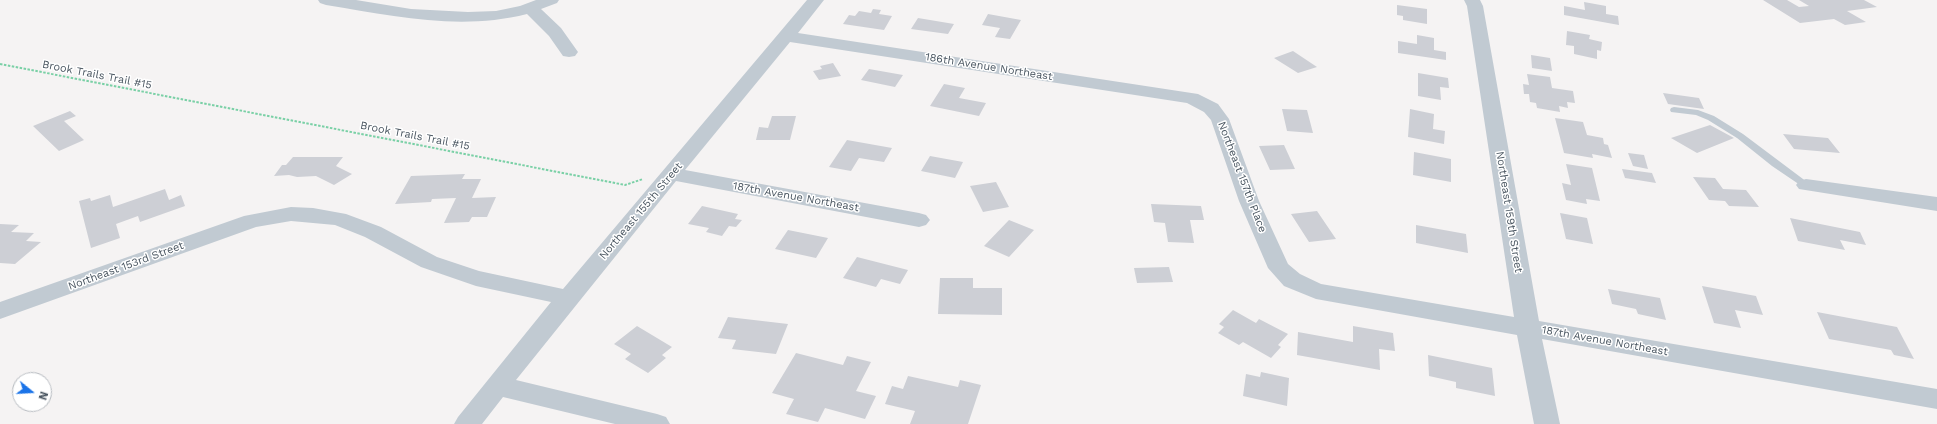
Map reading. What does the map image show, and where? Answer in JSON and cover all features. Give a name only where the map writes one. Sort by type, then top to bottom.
[{"type":"street","points":[[326,0],[446,18],[494,17],[531,9],[551,0]]},
{"type":"street","name":"Northeast 155th Street","points":[[468,424],[568,298],[816,0]]},
{"type":"street","name":"Northeast 159th Street","points":[[1472,0],[1475,6],[1528,328],[1547,424]]},
{"type":"street","points":[[531,9],[555,32],[569,52]]},
{"type":"street","name":"186th Avenue Northeast","points":[[786,36],[1192,98]]},
{"type":"street","name":"Northeast 157th Place","points":[[1192,98],[1211,108],[1220,119],[1249,201],[1279,268]]},
{"type":"street","name":"187th Avenue Northeast","points":[[672,174],[920,220]]},
{"type":"street","points":[[1806,185],[1843,189],[1937,204]]},
{"type":"street","name":"Northeast 153rd Street","points":[[0,311],[252,221],[291,214],[313,215],[339,219],[373,232],[430,262],[476,278],[568,298]]},
{"type":"street","name":"187th Avenue Northeast","points":[[1279,268],[1292,280],[1316,291],[1937,399]]},
{"type":"street","points":[[498,386],[657,424]]},
{"type":"lane","points":[[1674,110],[1698,113],[1711,118],[1740,136],[1775,164],[1806,185]]},
{"type":"path","name":"Brook Trails Trail #15","points":[[0,64],[625,185],[646,178]]},
{"type":"building","points":[[1763,0],[1787,0],[1799,7],[1809,6],[1799,0],[1864,0],[1877,7],[1847,11],[1866,22],[1845,25],[1834,19],[1800,23]]},
{"type":"building","points":[[1584,2],[1606,6],[1606,14],[1618,16],[1619,25],[1564,15],[1564,6],[1585,10]]},
{"type":"building","points":[[1397,5],[1427,9],[1427,24],[1403,20],[1403,16],[1397,15]]},
{"type":"building","points":[[873,9],[881,10],[879,14],[892,16],[884,30],[843,24],[849,15],[855,16],[859,11],[871,13]]},
{"type":"building","points":[[988,14],[1021,20],[1010,39],[995,37],[1000,28],[982,25]]},
{"type":"building","points":[[918,18],[954,24],[948,34],[911,29]]},
{"type":"building","points":[[1567,31],[1590,35],[1589,39],[1602,42],[1601,51],[1597,50],[1597,59],[1574,54],[1574,46],[1566,45]]},
{"type":"building","points":[[1417,35],[1434,38],[1434,50],[1446,52],[1446,60],[1398,53],[1398,41],[1417,44]]},
{"type":"building","points":[[1293,51],[1317,67],[1298,73],[1274,58]]},
{"type":"building","points":[[1531,55],[1550,58],[1552,71],[1532,68]]},
{"type":"building","points":[[833,63],[841,76],[819,80],[813,71],[822,69],[820,66]]},
{"type":"building","points":[[869,69],[903,75],[895,87],[861,80]]},
{"type":"building","points":[[1418,73],[1448,78],[1449,88],[1440,87],[1441,100],[1418,96]]},
{"type":"building","points":[[1527,74],[1550,77],[1552,88],[1573,91],[1575,103],[1567,102],[1568,108],[1559,106],[1560,112],[1537,108],[1536,103],[1530,102],[1529,94],[1524,94],[1523,84],[1529,85]]},
{"type":"building","points":[[944,84],[965,88],[959,98],[986,103],[979,116],[930,106]]},
{"type":"building","points":[[1663,93],[1699,98],[1704,109],[1668,104]]},
{"type":"building","points":[[1282,109],[1307,110],[1313,133],[1287,131]]},
{"type":"building","points":[[1410,109],[1434,114],[1433,129],[1445,131],[1444,144],[1408,137]]},
{"type":"building","points":[[70,111],[76,116],[64,121],[84,140],[59,151],[33,126]]},
{"type":"building","points":[[772,116],[796,116],[790,140],[756,140],[759,127],[768,128]]},
{"type":"building","points":[[1555,118],[1583,122],[1587,135],[1603,138],[1604,144],[1608,145],[1612,158],[1592,154],[1593,158],[1564,153]]},
{"type":"building","points":[[1710,125],[1734,138],[1697,153],[1671,138]]},
{"type":"building","points":[[1783,134],[1828,138],[1840,153],[1794,149]]},
{"type":"building","points":[[847,140],[892,148],[884,162],[859,158],[851,171],[829,167]]},
{"type":"building","points":[[1284,145],[1295,169],[1270,170],[1259,146]]},
{"type":"building","points":[[1414,152],[1451,159],[1451,182],[1413,175]]},
{"type":"building","points":[[1628,153],[1644,155],[1648,169],[1633,166]]},
{"type":"building","points":[[930,156],[963,162],[955,178],[921,171]]},
{"type":"building","points":[[293,157],[343,157],[336,166],[352,174],[334,185],[316,176],[274,176],[282,165],[286,165]]},
{"type":"building","points":[[1566,164],[1592,168],[1600,201],[1586,199],[1587,204],[1566,200],[1562,183],[1571,185]]},
{"type":"building","points":[[1622,169],[1652,173],[1656,183],[1625,178]]},
{"type":"building","points":[[465,174],[462,179],[481,179],[472,198],[496,197],[487,217],[472,217],[469,222],[444,223],[456,198],[432,199],[431,202],[395,204],[411,176]]},
{"type":"building","points":[[1693,177],[1715,178],[1723,189],[1746,190],[1759,207],[1729,206],[1725,201],[1709,200]]},
{"type":"building","points":[[996,182],[1009,207],[983,212],[970,186]]},
{"type":"building","points":[[165,189],[169,200],[181,195],[185,206],[140,222],[138,216],[116,224],[120,238],[91,248],[79,201],[90,198],[91,201],[110,195],[113,207]]},
{"type":"building","points":[[1151,204],[1201,206],[1204,220],[1190,220],[1194,243],[1168,242],[1165,223],[1154,222]]},
{"type":"building","points":[[702,206],[738,214],[735,219],[742,220],[736,227],[729,226],[722,236],[706,232],[709,228],[688,224]]},
{"type":"building","points":[[1317,211],[1336,239],[1309,242],[1291,214]]},
{"type":"building","points":[[1560,213],[1587,218],[1593,244],[1566,239]]},
{"type":"building","points":[[1790,218],[1860,232],[1866,245],[1840,240],[1845,250],[1798,241]]},
{"type":"building","points":[[1009,220],[1034,230],[1009,257],[984,246]]},
{"type":"building","points":[[0,224],[19,225],[11,232],[34,233],[26,241],[41,242],[15,264],[0,263]]},
{"type":"building","points":[[1416,225],[1466,234],[1468,253],[1416,243]]},
{"type":"building","points":[[788,230],[828,238],[816,258],[775,249]]},
{"type":"building","points":[[857,257],[908,270],[900,284],[881,279],[876,287],[843,278]]},
{"type":"building","points":[[1169,267],[1173,282],[1137,283],[1134,268]]},
{"type":"building","points":[[940,278],[973,278],[973,288],[1002,288],[1002,315],[938,314]]},
{"type":"building","points":[[1702,286],[1756,296],[1763,315],[1735,310],[1741,328],[1714,323]]},
{"type":"building","points":[[1608,289],[1660,298],[1666,320],[1638,314],[1636,309],[1612,304]]},
{"type":"building","points":[[1233,310],[1256,323],[1259,319],[1288,334],[1278,345],[1281,347],[1271,358],[1243,342],[1239,345],[1218,333],[1224,327],[1219,324]]},
{"type":"building","points":[[1817,312],[1897,327],[1914,359],[1894,355],[1891,350],[1829,339]]},
{"type":"building","points":[[728,317],[788,324],[776,354],[732,349],[736,340],[718,338]]},
{"type":"building","points":[[637,326],[672,347],[662,355],[666,358],[648,373],[625,359],[631,354],[614,344]]},
{"type":"building","points":[[1353,326],[1393,333],[1395,351],[1379,349],[1380,370],[1297,355],[1298,332],[1353,342]]},
{"type":"building","points":[[796,353],[843,365],[847,356],[871,362],[856,391],[876,396],[865,419],[825,408],[818,422],[786,414],[794,399],[772,393]]},
{"type":"building","points":[[1428,355],[1492,368],[1495,396],[1456,388],[1456,382],[1429,376]]},
{"type":"building","points":[[1261,372],[1289,378],[1287,406],[1243,396],[1246,374],[1260,377]]},
{"type":"building","points":[[908,376],[958,387],[960,380],[981,385],[968,424],[910,424],[915,411],[885,404],[892,386],[903,389]]}]
